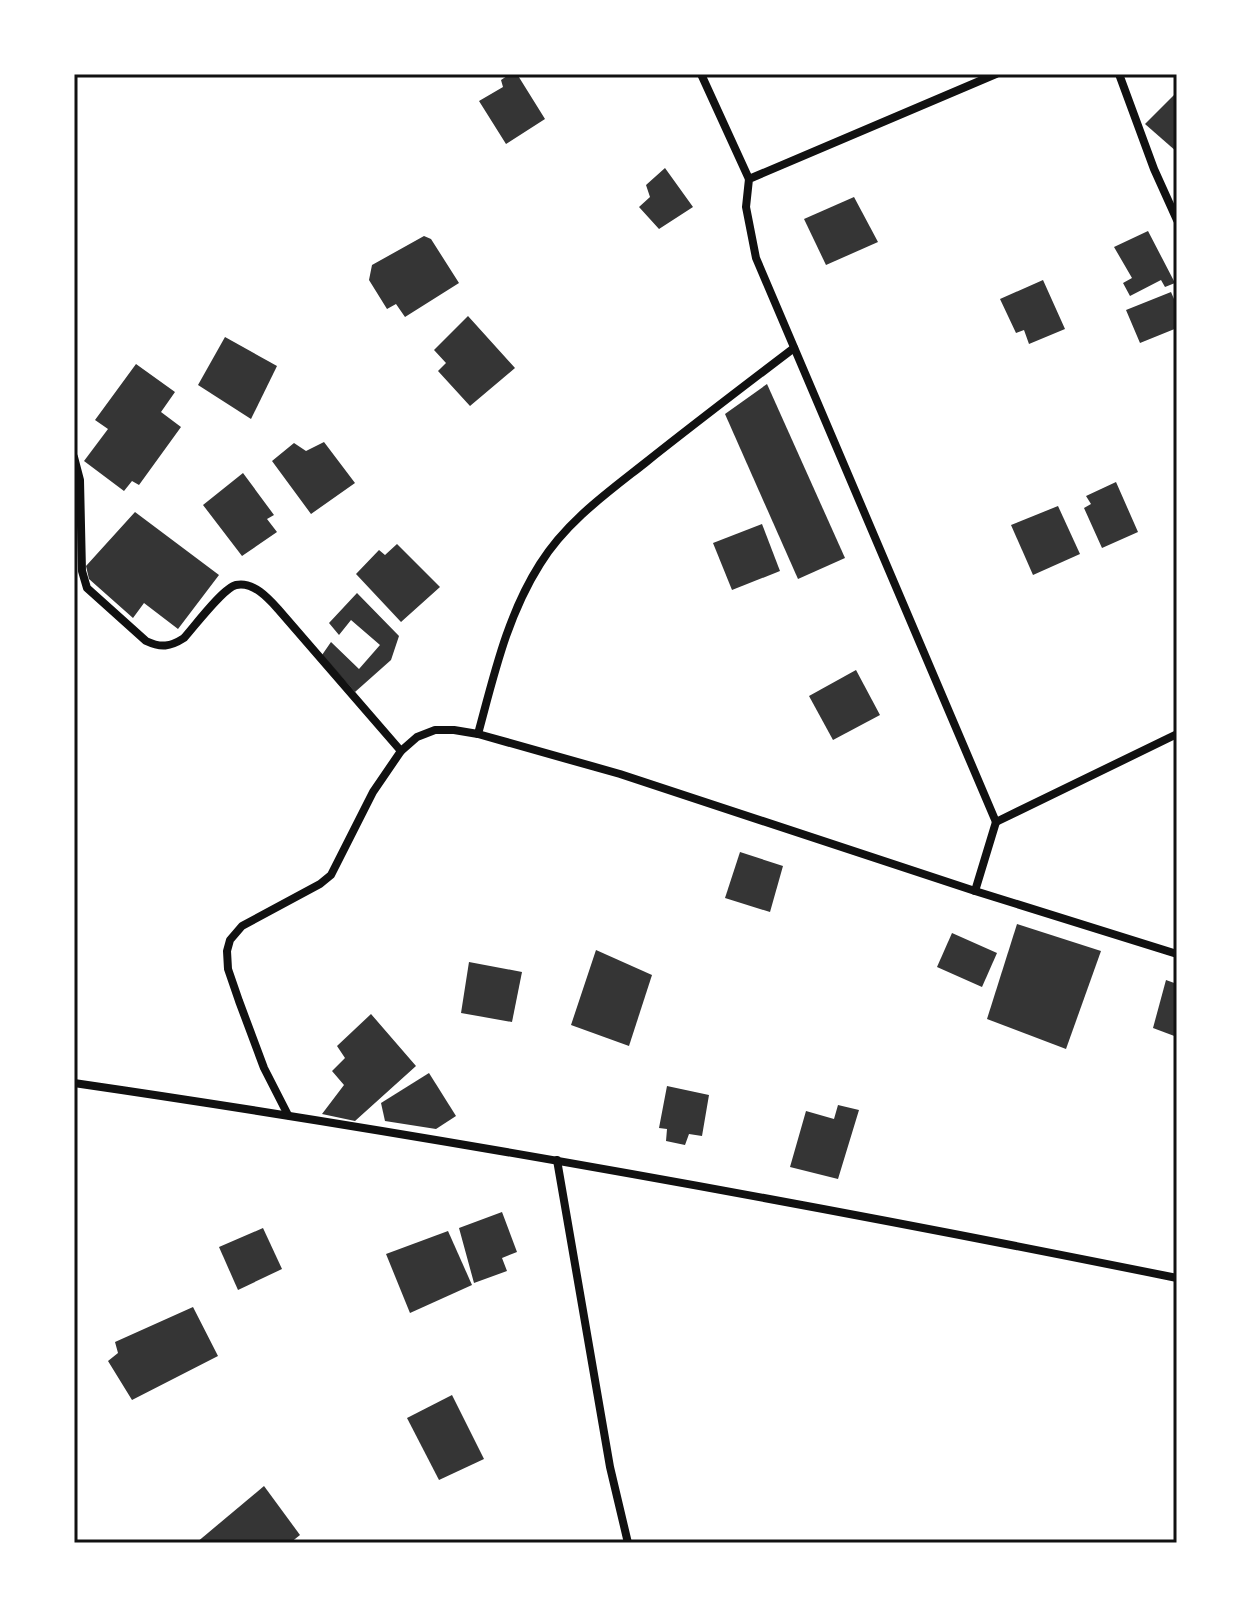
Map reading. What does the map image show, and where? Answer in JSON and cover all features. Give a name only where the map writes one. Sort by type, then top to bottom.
[{"type":"street","points":[[701,74],[749,179],[746,207],[756,258],[996,822],[975,891]]},
{"type":"street","points":[[749,179],[996,74]]},
{"type":"street","points":[[1119,74],[1136,124],[1177,220]]},
{"type":"street","points":[[478,734],[503,643],[518,604],[561,535],[582,513],[794,348]]},
{"type":"street","points":[[74,457],[80,480],[82,571],[87,588],[146,641],[156,646],[176,644],[184,638],[235,585],[258,590],[401,751]]},
{"type":"street","points":[[288,1115],[254,1041],[228,969],[230,940],[242,926],[331,875],[373,792],[401,751],[417,737],[435,730],[478,734],[620,774],[1177,954]]},
{"type":"street","points":[[996,822],[1177,734]]},
{"type":"street","points":[[74,1083],[557,1160],[1177,1278]]},
{"type":"street","points":[[557,1160],[610,1467],[628,1543]]},
{"type":"building","points":[[510,74],[517,74],[545,119],[506,144],[479,101],[503,87],[501,80]]},
{"type":"building","points":[[1177,92],[1177,152],[1145,124]]},
{"type":"building","points":[[665,168],[693,207],[659,229],[639,207],[650,197],[646,185]]},
{"type":"building","points":[[854,197],[878,242],[826,265],[804,219]]},
{"type":"building","points":[[1148,231],[1175,283],[1165,287],[1161,280],[1130,296],[1123,283],[1132,278],[1114,247]]},
{"type":"building","points":[[424,236],[431,239],[459,283],[405,317],[396,304],[387,309],[369,280],[372,265]]},
{"type":"building","points":[[1043,280],[1065,329],[1029,344],[1024,330],[1016,333],[1000,299]]},
{"type":"building","points":[[1171,292],[1177,306],[1177,316],[1174,318],[1177,328],[1140,343],[1126,310]]},
{"type":"building","points":[[468,316],[515,368],[470,406],[438,371],[446,363],[434,350]]},
{"type":"building","points":[[225,337],[277,366],[251,419],[198,385]]},
{"type":"building","points":[[136,364],[175,392],[161,412],[181,427],[139,485],[132,481],[124,491],[84,461],[108,429],[95,420]]},
{"type":"building","points":[[767,384],[845,558],[798,579],[725,414]]},
{"type":"building","points":[[324,442],[355,483],[311,514],[272,461],[294,443],[306,451]]},
{"type":"building","points":[[243,473],[274,515],[267,519],[277,532],[242,556],[203,505]]},
{"type":"building","points":[[1116,482],[1138,532],[1102,548],[1084,508],[1091,504],[1086,496]]},
{"type":"building","points":[[1058,506],[1080,554],[1033,575],[1011,525]]},
{"type":"building","points":[[135,512],[219,575],[178,629],[144,603],[133,618],[89,579],[86,566]]},
{"type":"building","points":[[762,524],[780,571],[732,590],[713,543]]},
{"type":"building","points":[[397,544],[440,587],[401,622],[356,574],[379,550],[385,555]]},
{"type":"building","points":[[357,593],[399,636],[391,660],[355,692],[322,655],[331,642],[359,669],[380,645],[351,620],[339,635],[329,623]]},
{"type":"building","points":[[856,670],[880,715],[833,740],[809,696]]},
{"type":"building","points":[[740,852],[783,866],[770,912],[725,898]]},
{"type":"building","points":[[1017,924],[1101,951],[1066,1049],[987,1019]]},
{"type":"building","points":[[952,933],[997,953],[982,987],[937,967]]},
{"type":"building","points":[[596,950],[652,975],[629,1046],[571,1025]]},
{"type":"building","points":[[469,962],[522,972],[512,1022],[461,1013]]},
{"type":"building","points":[[1166,980],[1177,984],[1177,1037],[1153,1028]]},
{"type":"building","points":[[371,1014],[416,1066],[355,1121],[322,1114],[344,1085],[332,1071],[345,1058],[337,1046]]},
{"type":"building","points":[[429,1073],[456,1116],[436,1129],[385,1121],[381,1103]]},
{"type":"building","points":[[667,1086],[709,1095],[702,1136],[689,1134],[685,1145],[666,1141],[667,1129],[659,1128]]},
{"type":"building","points":[[838,1105],[859,1110],[838,1179],[790,1167],[806,1111],[834,1119]]},
{"type":"building","points":[[502,1212],[517,1252],[502,1258],[507,1271],[474,1283],[459,1228]]},
{"type":"building","points":[[263,1228],[282,1269],[238,1290],[219,1247]]},
{"type":"building","points":[[448,1231],[472,1285],[410,1313],[386,1254]]},
{"type":"building","points":[[193,1307],[218,1356],[132,1400],[108,1361],[118,1353],[115,1342]]},
{"type":"building","points":[[452,1395],[484,1459],[439,1480],[407,1418]]},
{"type":"building","points":[[264,1486],[300,1535],[290,1543],[196,1543]]}]
